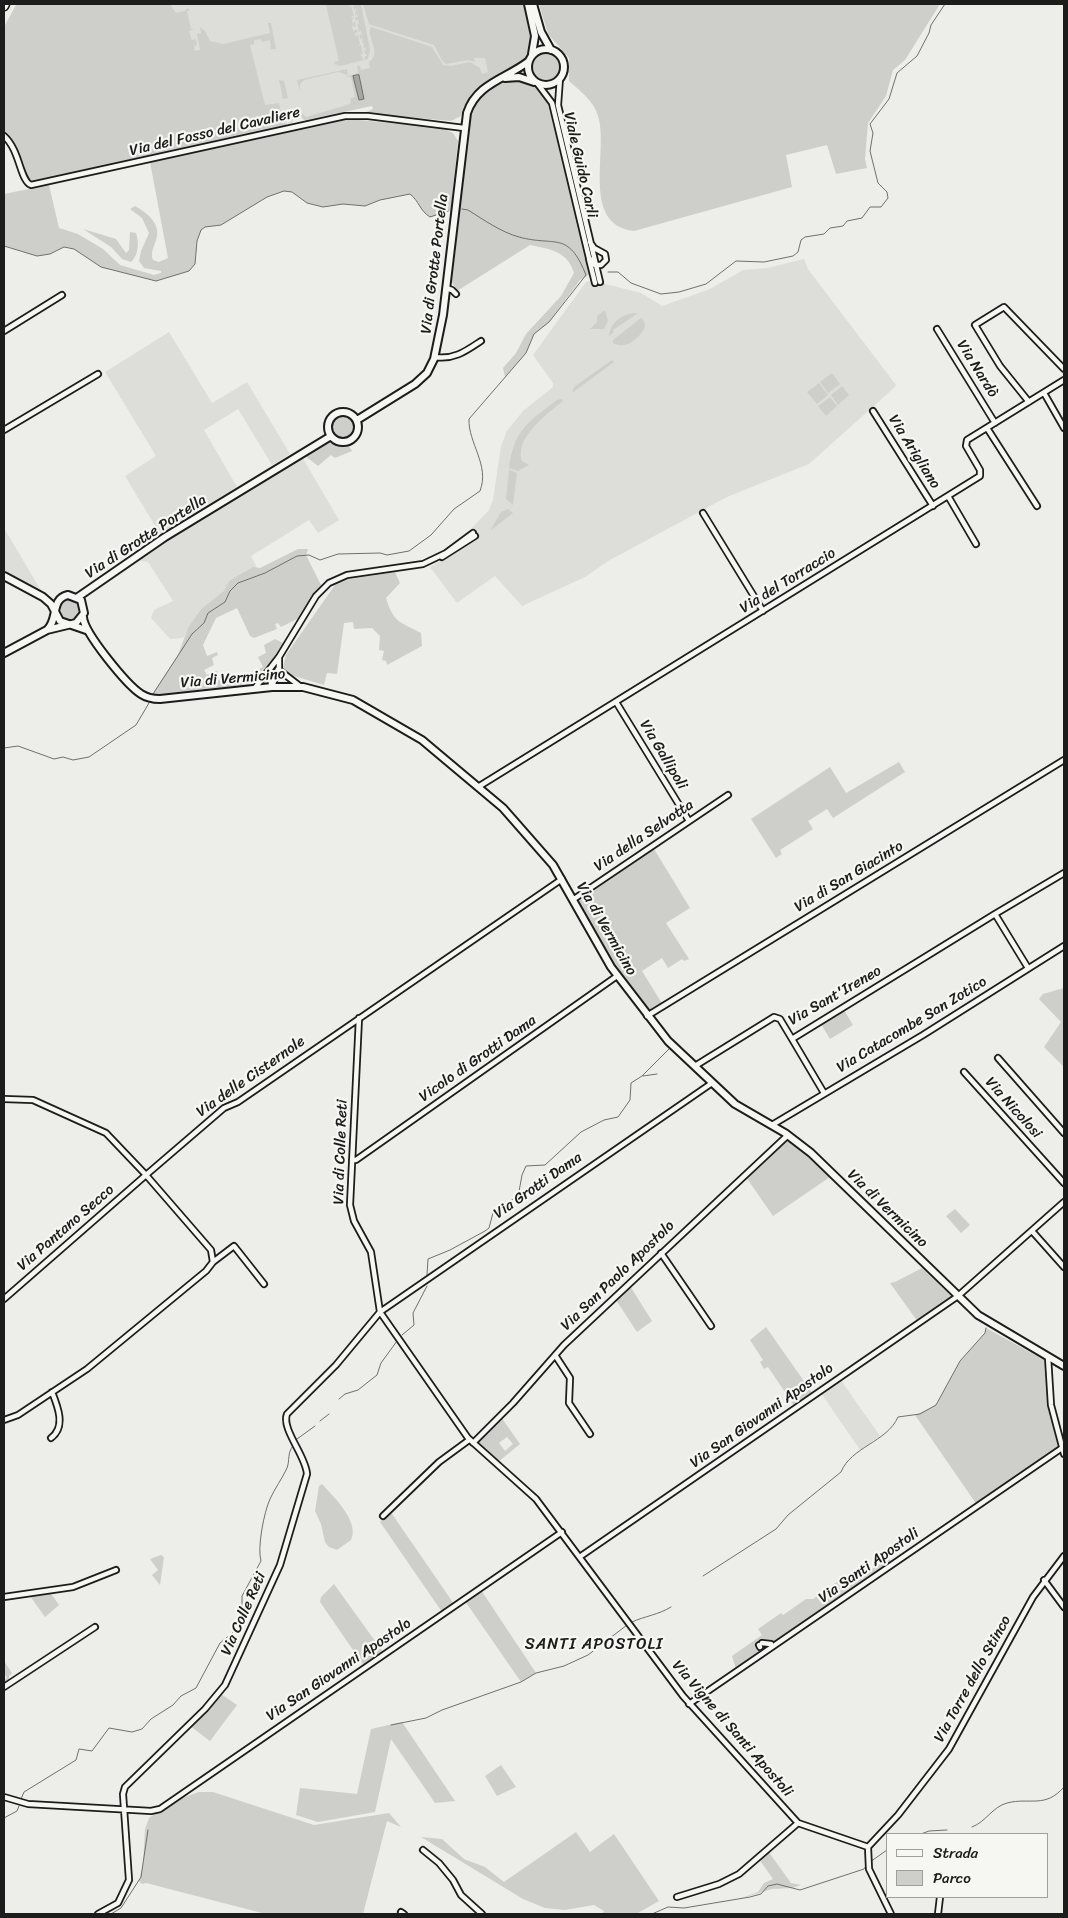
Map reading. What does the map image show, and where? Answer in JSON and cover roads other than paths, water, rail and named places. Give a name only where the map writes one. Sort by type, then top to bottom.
[{"type":"main road","points":[[528,4],[535,36],[528,71],[537,83]]},
{"type":"main road","points":[[492,82],[516,77],[537,83],[552,84],[560,78],[564,67],[563,61],[552,50],[541,32],[533,4]]},
{"type":"main road","points":[[530,58],[541,49],[552,50]]},
{"type":"main road","name":"Via di Grotte Portella","points":[[357,420],[415,384],[427,373],[435,357],[446,288],[466,113],[473,100],[492,82],[518,70],[530,58]]},
{"type":"main road","points":[[347,412],[357,420],[358,432],[353,439],[342,442],[331,436],[328,424],[334,414],[347,412]]},
{"type":"main road","name":"Via di Grotte Portella","points":[[78,597],[162,539],[331,436]]},
{"type":"main road","points":[[4,576],[43,597],[60,620],[86,630]]},
{"type":"main road","points":[[47,630],[54,622],[57,603],[64,596]]},
{"type":"main road","points":[[4,653],[47,630],[76,623],[82,617],[84,604],[78,597],[43,597]]},
{"type":"main road","name":"Via di Vermicino","points":[[82,617],[86,630],[131,686],[148,698],[160,699],[255,688],[301,687],[343,696],[383,716],[433,749],[510,815],[555,866],[617,976],[668,1041],[740,1107],[788,1135],[814,1156],[958,1296],[988,1322],[1064,1366]]},
{"type":"street","name":"Viale Guido Carli","points":[[537,83],[546,92],[552,103],[589,258],[598,283],[596,265],[558,105],[560,78]]},
{"type":"street","name":"Via del Fosso del Cavaliere","points":[[4,136],[16,150],[25,181],[32,185],[345,116],[378,117],[464,128]]},
{"type":"street","name":"Viale Guido Carli","points":[[590,242],[594,248],[602,251],[606,256],[604,263],[596,265]]},
{"type":"street","points":[[589,258],[596,265]]},
{"type":"street","points":[[446,288],[456,294]]},
{"type":"street","points":[[4,331],[62,295]]},
{"type":"street","points":[[1029,402],[1000,366],[975,324],[1004,307],[1064,369]]},
{"type":"street","name":"Via Nardò","points":[[937,329],[995,423]]},
{"type":"street","points":[[435,357],[446,358],[455,356],[481,341]]},
{"type":"street","points":[[4,430],[98,374]]},
{"type":"street","name":"Via del Torraccio","points":[[478,787],[933,506],[981,474],[966,443],[1064,380]]},
{"type":"street","points":[[1044,393],[1064,428]]},
{"type":"street","name":"Via Arigliano","points":[[873,411],[933,506]]},
{"type":"street","points":[[987,428],[1037,506]]},
{"type":"street","points":[[948,496],[976,544]]},
{"type":"street","points":[[703,513],[763,611]]},
{"type":"street","points":[[255,688],[279,657],[317,594],[333,580],[350,575],[417,566],[448,555],[474,534]]},
{"type":"street","points":[[272,687],[277,677],[279,657]]},
{"type":"street","points":[[278,665],[283,675],[301,687]]},
{"type":"street","points":[[268,672],[272,687]]},
{"type":"street","name":"Via Gallipoli","points":[[616,702],[689,821]]},
{"type":"street","name":"Via di San Giacinto","points":[[648,1016],[1064,760]]},
{"type":"street","name":"Via della Selvotta","points":[[574,899],[728,795]]},
{"type":"street","name":"Via Sant'Ireneo","points":[[695,1066],[774,1017],[779,1018],[792,1039],[1064,873]]},
{"type":"street","name":"Via delle Cisternole","points":[[146,1176],[224,1108],[238,1102],[562,879]]},
{"type":"street","points":[[995,914],[1028,968]]},
{"type":"street","name":"Via Catacombe San Zotico","points":[[772,1125],[923,1035],[1064,946]]},
{"type":"street","name":"Vicolo di Grotti Dama","points":[[352,1160],[356,1160],[400,1130],[617,976]]},
{"type":"street","name":"Via di Colle Reti","points":[[359,1018],[350,1208],[355,1223],[370,1249],[380,1312]]},
{"type":"street","points":[[792,1039],[824,1093]]},
{"type":"street","points":[[998,1058],[1064,1133]]},
{"type":"street","name":"Via Nicolosi","points":[[964,1072],[1064,1183]]},
{"type":"street","name":"Via Grotti Dama","points":[[380,1312],[712,1083]]},
{"type":"street","points":[[4,1099],[33,1100],[106,1133],[211,1250],[213,1262]]},
{"type":"street","name":"Via San Paolo Apostolo","points":[[383,1516],[434,1466],[471,1441],[515,1401],[555,1355],[788,1135]]},
{"type":"street","name":"Via Pantano Secco","points":[[4,1299],[146,1176]]},
{"type":"street","points":[[958,1296],[1063,1206]]},
{"type":"street","points":[[1032,1231],[1064,1267]]},
{"type":"street","points":[[4,1420],[18,1415],[87,1370],[234,1246],[264,1284]]},
{"type":"street","points":[[662,1253],[711,1326]]},
{"type":"street","name":"Via San Giovanni Apostolo","points":[[581,1556],[958,1296]]},
{"type":"street","name":"Via Vigne di Santi Apostoli","points":[[380,1312],[471,1441],[532,1494],[581,1556],[690,1704],[798,1823],[868,1847]]},
{"type":"street","name":"Via Colle Reti","points":[[98,1914],[116,1904],[123,1897],[128,1882],[123,1792],[127,1784],[205,1709],[224,1687],[280,1565],[307,1474],[305,1464],[286,1424],[286,1415],[339,1362],[380,1312]]},
{"type":"street","points":[[555,1355],[570,1377],[569,1403],[590,1434]]},
{"type":"street","points":[[1048,1357],[1051,1405],[1064,1454]]},
{"type":"street","points":[[51,1438],[60,1427],[59,1413],[52,1392]]},
{"type":"street","name":"Via Santi Apostoli","points":[[690,1704],[1062,1448]]},
{"type":"street","name":"Via San Giovanni Apostolo","points":[[124,1808],[151,1810],[162,1807],[562,1532]]},
{"type":"street","name":"Via Torre dello Stinco","points":[[868,1847],[896,1818],[949,1749],[1044,1580],[1064,1556]]},
{"type":"street","points":[[4,1597],[73,1587],[116,1570]]},
{"type":"street","points":[[1044,1580],[1064,1607]]},
{"type":"street","points":[[4,1687],[95,1627]]},
{"type":"street","points":[[4,1797],[28,1804],[124,1808]]},
{"type":"street","points":[[677,1897],[717,1885],[739,1874],[798,1823]]},
{"type":"street","points":[[868,1847],[869,1869],[891,1914]]},
{"type":"street","points":[[423,1850],[439,1863],[452,1879],[461,1895],[482,1914]]},
{"type":"street","points":[[938,1914],[940,1898]]},
{"type":"waterway","points":[[608,272],[618,272],[631,283],[661,294],[679,292],[706,284],[736,261],[764,262],[793,256],[798,252],[801,240],[805,237],[824,234],[830,228],[843,226],[847,221],[862,218],[870,207],[881,207],[888,198],[887,192],[878,183],[870,151],[873,133],[870,124],[889,99],[897,73],[917,56],[931,25],[945,4]]},
{"type":"waterway","points":[[4,246],[37,256],[50,254],[64,247],[74,249],[101,267],[156,281],[189,271],[195,264],[197,241],[201,230],[205,227],[221,225],[267,197],[284,191],[292,192],[307,203],[323,207],[343,204],[365,206],[380,200],[410,194],[430,217],[448,211]]},
{"type":"waterway","points":[[153,694],[192,634],[204,623],[208,613],[225,602],[230,591],[238,583],[265,573],[297,556],[309,555],[320,560],[338,554],[380,553],[387,555],[409,551],[431,535],[454,509],[480,491],[482,481],[481,463],[472,437],[469,419],[526,353],[534,334],[549,322],[586,275],[573,251],[567,246],[560,243],[532,240],[512,235],[468,210],[462,209]]},
{"type":"waterway","points":[[4,748],[18,746],[54,759],[63,757],[73,760],[89,757],[136,725],[149,703]]},
{"type":"waterway","points":[[427,1275],[428,1259],[450,1250],[485,1231],[489,1228],[494,1209],[518,1197],[522,1175],[526,1166],[545,1165],[581,1132],[604,1120],[618,1117],[630,1100],[631,1083],[642,1076],[669,1049]]},
{"type":"waterway","points":[[643,1076],[657,1074]]},
{"type":"waterway","points":[[402,1335],[414,1325],[413,1313],[427,1286]]},
{"type":"waterway","points":[[703,1576],[776,1529],[788,1515],[841,1472],[853,1456],[886,1433],[898,1417],[920,1414],[936,1405],[960,1361],[985,1333],[986,1328]]},
{"type":"waterway","points":[[339,1399],[345,1394],[358,1390],[377,1375],[381,1363],[397,1341]]},
{"type":"waterway","points":[[320,1421],[329,1414]]},
{"type":"waterway","points":[[297,1439],[315,1426]]},
{"type":"waterway","points":[[21,1799],[24,1792],[76,1760],[79,1749],[92,1751],[109,1728],[132,1732],[142,1729],[151,1719],[173,1705],[181,1696],[196,1688],[220,1643],[242,1625],[242,1596],[261,1561],[261,1539],[266,1512],[270,1499],[287,1468],[290,1451],[293,1446]]},
{"type":"waterway","points":[[632,1622],[671,1607]]},
{"type":"waterway","points":[[391,1725],[426,1718],[442,1710],[521,1682],[536,1673],[564,1666],[588,1655],[627,1625]]},
{"type":"waterway","points":[[972,1827],[1002,1805],[1015,1801],[1044,1800],[1057,1794],[1064,1787]]},
{"type":"waterway","points":[[4,1818],[17,1811],[19,1806]]},
{"type":"waterway","points":[[111,1914],[121,1908],[141,1877],[148,1830]]},
{"type":"waterway","points":[[924,1833],[947,1830]]},
{"type":"waterway","points":[[870,1862],[886,1851]]},
{"type":"waterway","points":[[652,1914],[668,1907],[684,1908],[750,1897],[761,1894],[768,1886],[777,1884],[800,1890],[864,1869],[866,1866]]},
{"type":"district","name":"SANTI APOSTOLI","points":[[594,1645]]}]
